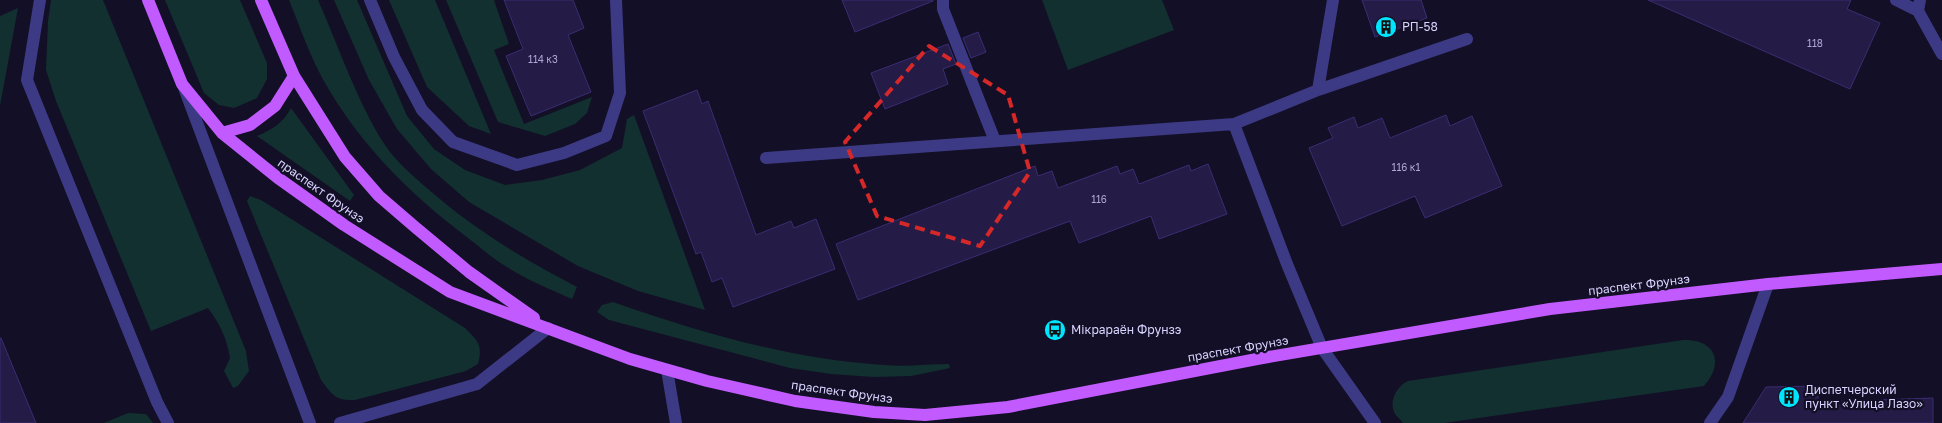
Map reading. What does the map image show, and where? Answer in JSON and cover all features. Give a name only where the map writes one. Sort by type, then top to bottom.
[{"type":"main road","name":"праспект Фрунзэ","points":[[148,0],[182,84],[222,133],[278,178],[344,225],[450,292],[630,359],[707,382],[796,401],[925,419],[1008,407],[1248,360],[1550,309],[1768,284],[1942,269]]},
{"type":"main road","name":"праспект Фрунзэ","points":[[261,0],[294,76],[345,157],[379,196],[469,272],[548,328]]},
{"type":"main road","points":[[222,133],[250,125],[274,106],[294,76]]},
{"type":"street","points":[[40,0],[27,80],[157,402],[168,423]]},
{"type":"street","points":[[370,0],[394,57],[422,110],[453,142],[517,166],[564,153],[606,136],[620,93],[616,0]]},
{"type":"street","points":[[944,0],[943,9],[995,141]]},
{"type":"street","points":[[1318,90],[1333,0]]},
{"type":"street","points":[[1896,0],[1919,5],[1942,54]]},
{"type":"street","points":[[766,158],[1234,124],[1318,90],[1467,39]]},
{"type":"street","points":[[182,84],[310,423]]},
{"type":"street","points":[[1234,124],[1287,264],[1322,348],[1375,423]]},
{"type":"street","points":[[1710,423],[1728,397],[1768,284]]},
{"type":"street","points":[[340,423],[477,384],[548,328]]},
{"type":"street","points":[[667,370],[676,423]]},
{"type":"highlighted area","points":[[929,46],[1008,95],[1030,172],[980,246],[877,216],[845,142]]},
{"type":"green space","points":[[51,0],[103,0],[246,351],[249,371],[238,386],[233,388],[224,371],[230,358],[229,351],[222,332],[208,308],[151,331],[56,101],[46,70]]},
{"type":"green space","points":[[165,0],[240,0],[267,63],[267,79],[257,98],[234,108],[219,105],[204,93]]},
{"type":"green space","points":[[289,0],[318,0],[365,109],[387,149],[398,161],[463,218],[518,254],[577,287],[572,299],[522,276],[497,260],[445,220],[382,161],[363,139],[330,92],[312,58]]},
{"type":"green space","points":[[334,0],[357,0],[407,116],[434,149],[465,170],[505,185],[542,180],[580,170],[622,148],[627,119],[634,115],[705,310],[638,291],[578,266],[469,202],[431,169],[397,129],[369,80]]},
{"type":"green space","points":[[389,0],[435,0],[491,134],[469,126],[427,87]]},
{"type":"green space","points":[[446,0],[494,0],[509,44],[494,50],[524,124],[592,97],[587,113],[575,124],[545,136],[498,122]]},
{"type":"green space","points":[[1042,0],[1162,0],[1174,30],[1068,70]]},
{"type":"green space","points":[[18,8],[0,106],[0,16]]},
{"type":"green space","points":[[291,108],[354,195],[350,201],[257,136],[277,125],[285,118]]},
{"type":"green space","points":[[250,196],[261,200],[465,328],[473,336],[480,348],[478,364],[466,371],[355,400],[335,396],[321,380],[247,201]]},
{"type":"green space","points":[[613,302],[713,334],[781,351],[849,362],[892,366],[949,364],[950,368],[911,376],[873,377],[831,374],[790,368],[609,320],[597,312],[602,305]]},
{"type":"green space","points":[[1683,340],[1703,343],[1713,354],[1715,361],[1714,369],[1704,386],[1444,423],[1403,423],[1393,409],[1393,399],[1397,390],[1408,381]]},
{"type":"green space","points":[[128,413],[146,414],[153,423],[104,423]]},
{"type":"building","points":[[504,0],[573,0],[584,28],[568,35],[591,92],[531,116],[506,56],[523,49]]},
{"type":"building","points":[[842,0],[933,0],[933,1],[855,32]]},
{"type":"building","name":"РП-58","points":[[1362,0],[1421,0],[1427,18],[1375,37]]},
{"type":"building","points":[[1648,0],[1851,0],[1847,9],[1880,23],[1850,89]]},
{"type":"building","points":[[978,32],[986,52],[971,58],[963,38]]},
{"type":"building","points":[[948,44],[956,64],[943,69],[948,84],[885,109],[871,73]]},
{"type":"building","points":[[697,90],[702,104],[708,101],[756,235],[791,221],[794,228],[816,219],[835,269],[733,307],[722,278],[712,282],[701,252],[696,254],[643,111]]},
{"type":"building","points":[[1446,115],[1450,126],[1472,116],[1502,186],[1425,218],[1415,196],[1342,226],[1309,148],[1333,138],[1328,128],[1354,117],[1358,128],[1382,118],[1390,138]]},
{"type":"building","points":[[1208,164],[1227,214],[1159,239],[1151,216],[1079,243],[1070,221],[858,300],[836,244],[1035,166],[1038,176],[1052,171],[1058,188],[1117,166],[1120,174],[1133,169],[1139,184],[1189,165],[1191,171]]},
{"type":"building","points":[[1,338],[36,423],[0,423]]},
{"type":"building","points":[[1818,386],[1818,402],[1933,398],[1933,423],[1743,423],[1766,387]]},
{"type":"place","name":"РП-58","points":[[1386,27]]},
{"type":"place","name":"Мікрараён Фрунзэ","points":[[1055,330]]},
{"type":"place","name":"Диспетчерский пункт «Улица Лазо»","points":[[1789,397]]}]
